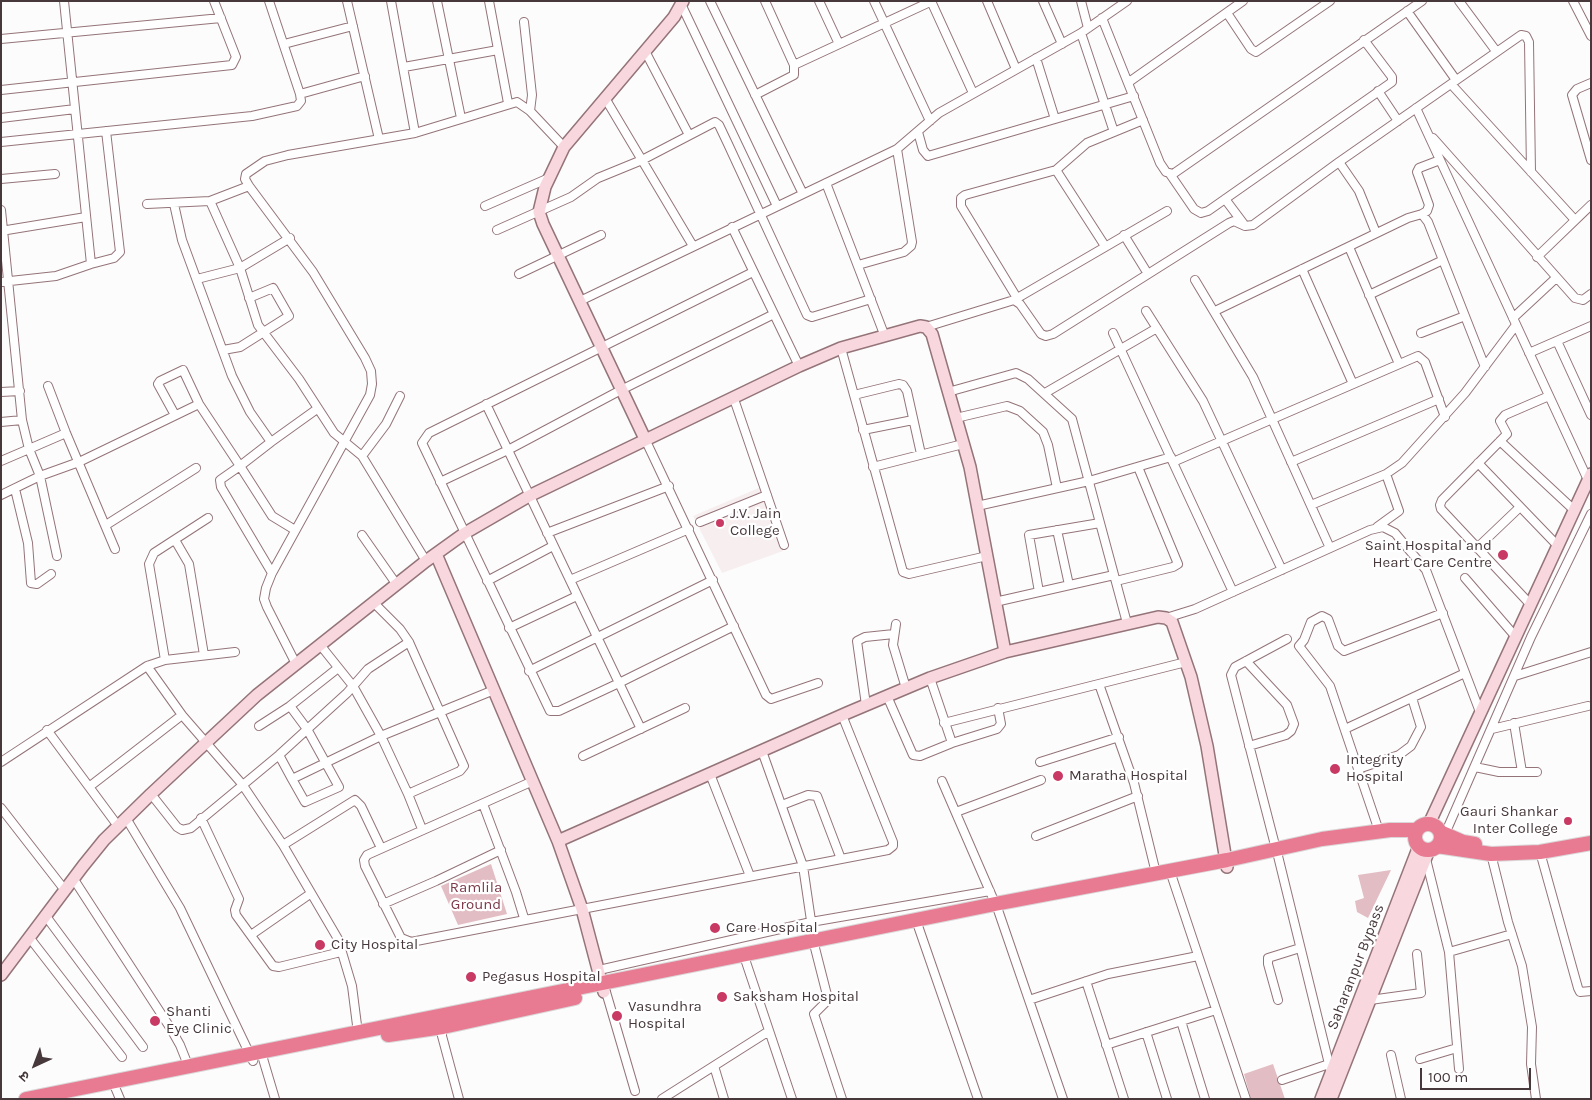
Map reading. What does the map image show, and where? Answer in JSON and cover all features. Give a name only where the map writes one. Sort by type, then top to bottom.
[{"type":"highway","points":[[994,902],[1172,877],[1331,837],[1379,831],[1491,854],[1540,852],[1591,843]]},
{"type":"highway","points":[[1277,852],[1359,840],[1429,840],[1479,844],[1547,843],[1574,845]]},
{"type":"highway","points":[[605,989],[917,924],[994,902],[1156,873],[1227,863]]},
{"type":"highway","points":[[26,1099],[116,1089],[188,1065],[257,1057],[358,1040],[442,1021],[746,962],[814,944]]},
{"type":"highway","points":[[63,1099],[116,1089],[358,1033],[442,1021]]},
{"type":"street","points":[[64,1],[91,264]]},
{"type":"street","points":[[1,90],[72,84],[232,65],[236,57],[214,1]]},
{"type":"street","points":[[1,142],[252,116],[293,108],[300,103],[300,94],[269,1]]},
{"type":"street","points":[[347,1],[379,139]]},
{"type":"street","points":[[391,1],[415,133]]},
{"type":"street","points":[[437,1],[461,118]]},
{"type":"street","points":[[489,1],[508,103]]},
{"type":"street","points":[[710,1],[803,194]]},
{"type":"street","points":[[755,95],[794,75],[794,65],[765,1]]},
{"type":"street","points":[[819,1],[839,44]]},
{"type":"street","points":[[874,1],[930,121]]},
{"type":"street","points":[[794,65],[931,1],[973,93]]},
{"type":"street","points":[[987,1],[1016,69]]},
{"type":"street","points":[[1043,1],[1062,44]]},
{"type":"street","points":[[1081,1],[1084,30],[1114,132]]},
{"type":"street","points":[[580,301],[897,149],[930,121],[973,93],[1062,44],[1127,1]]},
{"type":"street","points":[[1129,82],[1243,1]]},
{"type":"street","points":[[1227,13],[1251,49],[1256,52],[1330,1]]},
{"type":"street","points":[[1170,174],[1176,172],[1422,1]]},
{"type":"street","points":[[1459,1],[1496,52]]},
{"type":"street","points":[[1573,1],[1591,36]]},
{"type":"street","points":[[682,3],[674,17],[564,147],[540,201],[539,212],[645,440],[769,698],[818,683]]},
{"type":"street","points":[[682,3],[777,206]]},
{"type":"street","points":[[1407,11],[1454,82],[1575,220]]},
{"type":"street","points":[[1582,20],[1591,16]]},
{"type":"street","points":[[1,39],[221,18]]},
{"type":"street","points":[[1102,18],[1160,163],[1198,212],[1205,212],[1225,199],[1392,82],[1392,79],[1364,40]]},
{"type":"street","points":[[524,22],[531,88],[530,111]]},
{"type":"street","points":[[284,44],[353,26]]},
{"type":"street","points":[[1143,120],[1081,146],[1056,170],[966,195],[960,202],[964,213],[1015,299],[1036,329],[1046,336],[1053,334],[1229,223],[1238,222],[1245,226],[1253,225],[1398,120],[1521,35],[1526,36],[1529,42],[1531,172]]},
{"type":"street","points":[[404,67],[498,50]]},
{"type":"street","points":[[645,51],[690,135]]},
{"type":"street","points":[[1036,58],[1055,119]]},
{"type":"street","points":[[300,94],[365,76]]},
{"type":"street","points":[[1591,83],[1576,89],[1572,95],[1591,160]]},
{"type":"street","points":[[1378,91],[1398,120]]},
{"type":"street","points":[[918,132],[923,150],[928,156],[1134,96]]},
{"type":"street","points":[[605,98],[693,246]]},
{"type":"street","points":[[296,664],[264,598],[272,573],[370,395],[372,384],[365,358],[290,238],[249,186],[245,179],[246,174],[252,168],[265,161],[415,133],[508,103],[517,102],[530,111],[564,147]]},
{"type":"street","points":[[1416,108],[1549,396],[1589,477],[1566,531],[1557,545],[1515,676],[1492,729],[1475,767],[1429,840],[1449,952],[1450,988],[1459,1069]]},
{"type":"street","points":[[1,118],[75,109]]},
{"type":"street","points":[[497,230],[579,193],[598,178],[642,160],[712,123],[719,125],[809,317],[871,299]]},
{"type":"street","points":[[1427,130],[1556,278],[1578,300],[1587,298],[1591,294]]},
{"type":"street","points":[[1,282],[56,276],[114,258],[120,252],[106,131]]},
{"type":"street","points":[[858,265],[904,252],[911,246],[912,236],[897,149]]},
{"type":"street","points":[[1215,311],[1416,214],[1422,214],[1427,211],[1429,205],[1417,172],[1419,168],[1440,160]]},
{"type":"street","points":[[1339,162],[1359,191],[1376,233]]},
{"type":"street","points":[[1056,170],[1105,246]]},
{"type":"street","points":[[1,179],[55,174]]},
{"type":"street","points":[[485,206],[549,178]]},
{"type":"street","points":[[826,183],[884,334]]},
{"type":"street","points":[[147,204],[210,201],[249,186]]},
{"type":"street","points":[[1225,199],[1245,226]]},
{"type":"street","points":[[210,201],[240,268],[253,313],[263,333],[299,380],[334,433],[362,456],[431,557],[494,690],[558,841],[582,909],[635,1091]]},
{"type":"street","points":[[174,204],[182,240],[239,393],[271,442]]},
{"type":"street","points":[[1537,257],[1591,205]]},
{"type":"street","points":[[1,210],[2,230],[10,280],[22,420],[29,448],[40,476],[57,556]]},
{"type":"street","points":[[1,975],[73,878],[122,822],[151,794],[257,695],[431,557],[465,533],[529,496],[734,399],[799,366],[841,348],[884,334],[926,327],[1015,299],[1167,211]]},
{"type":"street","points":[[1422,214],[1428,222],[1484,367]]},
{"type":"street","points":[[2,230],[86,217]]},
{"type":"street","points":[[732,227],[799,366]]},
{"type":"street","points":[[519,274],[601,235]]},
{"type":"street","points":[[1124,235],[1148,274]]},
{"type":"street","points":[[197,279],[240,268],[290,238]]},
{"type":"street","points":[[1349,247],[1399,364]]},
{"type":"street","points":[[1370,295],[1443,260]]},
{"type":"street","points":[[1302,269],[1353,384]]},
{"type":"street","points":[[734,626],[619,683],[553,712],[546,708],[465,533],[423,448],[424,437],[486,404],[753,272]]},
{"type":"street","points":[[1311,506],[1386,474],[1402,463],[1445,416],[1484,367],[1514,321],[1556,278]]},
{"type":"street","points":[[1195,280],[1253,377],[1330,548]]},
{"type":"street","points":[[223,350],[240,347],[285,320],[289,313],[272,288],[249,298]]},
{"type":"street","points":[[1146,310],[1203,401],[1282,570]]},
{"type":"street","points":[[440,482],[508,450],[622,390],[774,314]]},
{"type":"street","points":[[1421,333],[1465,316]]},
{"type":"street","points":[[1529,353],[1591,326]]},
{"type":"street","points":[[926,327],[932,334],[963,444],[1005,652]]},
{"type":"street","points":[[1044,393],[1157,328]]},
{"type":"street","points":[[1113,333],[1233,592]]},
{"type":"street","points":[[1557,341],[1591,415]]},
{"type":"street","points":[[841,348],[903,572],[909,574],[987,556]]},
{"type":"street","points":[[977,506],[1172,460],[1273,420],[1418,356],[1423,358],[1445,416]]},
{"type":"street","points":[[175,415],[158,384],[180,370],[184,372],[199,404],[272,516],[295,530]]},
{"type":"street","points":[[948,392],[1016,374],[1028,379],[1072,419],[1127,623]]},
{"type":"street","points":[[854,395],[899,384],[903,385],[907,392],[921,454]]},
{"type":"street","points":[[48,386],[115,548]]},
{"type":"street","points":[[1,392],[20,391]]},
{"type":"street","points":[[362,456],[386,424],[400,396]]},
{"type":"street","points":[[1535,609],[1441,509],[1440,505],[1442,500],[1508,432],[1501,423],[1505,415],[1549,396]]},
{"type":"street","points":[[734,399],[784,545]]},
{"type":"street","points":[[1292,462],[1439,399]]},
{"type":"street","points":[[1,495],[40,476],[79,462],[199,404]]},
{"type":"street","points":[[486,404],[641,729]]},
{"type":"street","points":[[956,418],[1007,406],[1020,412],[1037,425],[1047,439],[1057,488]]},
{"type":"street","points":[[272,573],[221,487],[220,480],[317,409]]},
{"type":"street","points":[[1,422],[22,420]]},
{"type":"street","points":[[864,430],[913,420]]},
{"type":"street","points":[[1,461],[66,433]]},
{"type":"street","points":[[1500,441],[1574,510]]},
{"type":"street","points":[[873,467],[963,444]]},
{"type":"street","points":[[1478,463],[1557,545]]},
{"type":"street","points":[[996,602],[1069,585],[1173,568],[1178,564],[1138,467]]},
{"type":"street","points":[[106,525],[196,468]]},
{"type":"street","points":[[558,841],[866,704],[930,678],[1005,652],[1127,623],[1166,618],[1233,592],[1377,527],[1399,511],[1386,474]]},
{"type":"street","points":[[547,533],[668,486]]},
{"type":"street","points":[[15,489],[28,543],[31,582],[37,584],[51,574]]},
{"type":"street","points":[[700,522],[767,495]]},
{"type":"street","points":[[1477,548],[1520,507]]},
{"type":"street","points":[[1331,1099],[1429,840],[1480,712],[1515,636],[1535,609],[1591,514]]},
{"type":"street","points":[[165,660],[149,564],[154,553],[208,518]]},
{"type":"street","points":[[1039,592],[1028,537],[1100,523]]},
{"type":"street","points":[[1377,527],[1383,527],[1395,533],[1420,561],[1431,581],[1480,712]]},
{"type":"street","points":[[570,580],[689,529]]},
{"type":"street","points":[[1057,530],[1069,585]]},
{"type":"street","points":[[1566,531],[1578,537]]},
{"type":"street","points":[[362,534],[397,585]]},
{"type":"street","points":[[175,540],[190,564],[204,655]]},
{"type":"street","points":[[487,581],[553,546]]},
{"type":"street","points":[[1465,578],[1515,636]]},
{"type":"street","points":[[529,671],[713,580]]},
{"type":"street","points":[[509,628],[577,596]]},
{"type":"street","points":[[374,603],[400,629],[409,642],[463,763],[463,769],[408,794]]},
{"type":"street","points":[[1379,831],[1330,686],[1299,647],[1312,622],[1322,616],[1326,617],[1338,646],[1344,651],[1443,613]]},
{"type":"street","points":[[1166,618],[1172,622],[1176,630],[1207,746],[1227,863]]},
{"type":"street","points":[[896,624],[893,645],[906,688]]},
{"type":"street","points":[[866,704],[857,641],[866,637],[894,634]]},
{"type":"street","points":[[1282,1080],[1330,1068],[1231,675],[1235,667],[1287,639]]},
{"type":"street","points":[[151,794],[182,830],[191,828],[279,755],[377,662],[409,642]]},
{"type":"street","points":[[321,646],[353,686],[381,736],[408,794],[422,830]]},
{"type":"street","points":[[1,762],[147,666],[165,660],[235,652]]},
{"type":"street","points":[[1515,676],[1591,652]]},
{"type":"street","points":[[1246,661],[1287,705],[1294,724],[1291,731],[1286,735],[1249,746]]},
{"type":"street","points":[[944,722],[1186,662]]},
{"type":"street","points":[[147,666],[182,715],[242,784],[283,845],[338,939],[352,986],[358,1033]]},
{"type":"street","points":[[259,726],[290,706],[338,668]]},
{"type":"street","points":[[1344,729],[1465,673]]},
{"type":"street","points":[[930,678],[952,743]]},
{"type":"street","points":[[1099,684],[1138,796],[1156,873]]},
{"type":"street","points":[[292,779],[381,736],[494,690]]},
{"type":"street","points":[[887,696],[913,755],[920,756],[952,743],[997,729],[1000,724],[998,708]]},
{"type":"street","points":[[1358,768],[1399,755],[1411,746],[1421,727],[1412,698]]},
{"type":"street","points":[[279,755],[305,802],[338,788],[339,783],[307,729],[290,706]]},
{"type":"street","points":[[1492,729],[1588,706]]},
{"type":"street","points":[[583,756],[685,708]]},
{"type":"street","points":[[89,787],[182,715]]},
{"type":"street","points":[[533,781],[367,855],[364,860],[383,904],[398,932],[406,941],[888,850],[893,846],[893,842],[842,715]]},
{"type":"street","points":[[1514,723],[1522,772]]},
{"type":"street","points":[[47,730],[89,787],[122,822],[180,908],[257,1057],[275,1099]]},
{"type":"street","points":[[1040,762],[1119,737]]},
{"type":"street","points":[[762,751],[803,866],[814,944],[827,998],[814,1014],[842,1099]]},
{"type":"street","points":[[1475,767],[1499,772],[1537,772]]},
{"type":"street","points":[[710,774],[750,876]]},
{"type":"street","points":[[942,780],[994,902],[1062,1099]]},
{"type":"street","points":[[956,812],[1041,780]]},
{"type":"street","points":[[782,806],[808,795],[817,796],[841,859]]},
{"type":"street","points":[[1036,836],[1138,796]]},
{"type":"street","points":[[283,845],[355,800],[361,806],[382,848]]},
{"type":"street","points":[[482,804],[501,850],[524,918]]},
{"type":"street","points":[[1,808],[64,889]]},
{"type":"street","points":[[201,818],[239,899],[235,910],[236,915],[271,963],[276,967],[341,952]]},
{"type":"street","name":"Saharanpur Bypass","points":[[1321,1099],[1330,1068],[1429,840]]},
{"type":"street","points":[[383,904],[436,882],[501,850]]},
{"type":"street","points":[[1540,852],[1578,988],[1580,992],[1591,991]]},
{"type":"street","points":[[1491,854],[1522,966],[1530,1016],[1532,1078],[1536,1099]]},
{"type":"street","points":[[1172,877],[1246,1099]]},
{"type":"street","points":[[73,878],[176,1037],[188,1065]]},
{"type":"street","points":[[251,935],[310,894]]},
{"type":"street","points":[[599,970],[811,922],[994,902]]},
{"type":"street","points":[[45,915],[143,1047]]},
{"type":"street","points":[[917,924],[978,1099]]},
{"type":"street","points":[[1449,952],[1512,934]]},
{"type":"street","points":[[29,937],[122,1057]]},
{"type":"street","points":[[1278,1000],[1268,958],[1300,948]]},
{"type":"street","points":[[1370,1000],[1421,993],[1417,954]]},
{"type":"street","points":[[1029,1000],[1108,974],[1198,956]]},
{"type":"street","points":[[746,962],[789,1098]]},
{"type":"street","points":[[1086,982],[1124,1099]]},
{"type":"street","points":[[1106,1044],[1216,1010]]},
{"type":"street","points":[[442,1021],[442,1036],[459,1099]]},
{"type":"street","points":[[1181,1021],[1206,1099]]},
{"type":"street","points":[[662,1099],[769,1031]]},
{"type":"street","points":[[1146,1032],[1167,1099]]},
{"type":"street","points":[[1420,1059],[1458,1048]]},
{"type":"street","points":[[1391,1055],[1401,1099]]},
{"type":"street","points":[[714,1066],[724,1099]]},
{"type":"shaded area","points":[[761,487],[783,551],[722,573],[693,516]]},
{"type":"green space","name":"Ramlila Ground","points":[[491,864],[507,914],[458,925],[441,886]]},
{"type":"green space","points":[[1391,870],[1368,918],[1357,912],[1355,901],[1364,898],[1358,875]]},
{"type":"green space","points":[[1273,1064],[1285,1099],[1251,1099],[1244,1074]]},
{"type":"place","name":"J.V. Jain College","points":[[720,523]]},
{"type":"place","name":"Saint Hospital and Heart Care Centre","points":[[1503,555]]},
{"type":"place","name":"Integrity Hospital","points":[[1335,769]]},
{"type":"place","name":"Maratha Hospital","points":[[1058,776]]},
{"type":"place","name":"Gauri Shankar Inter College","points":[[1568,821]]},
{"type":"place","name":"Care Hospital","points":[[715,928]]},
{"type":"place","name":"City Hospital","points":[[320,945]]},
{"type":"place","name":"Pegasus Hospital","points":[[471,977]]},
{"type":"place","name":"Saksham Hospital","points":[[722,997]]},
{"type":"place","name":"Vasundhra Hospital","points":[[617,1016]]},
{"type":"place","name":"Shanti Eye Clinic","points":[[155,1021]]}]
